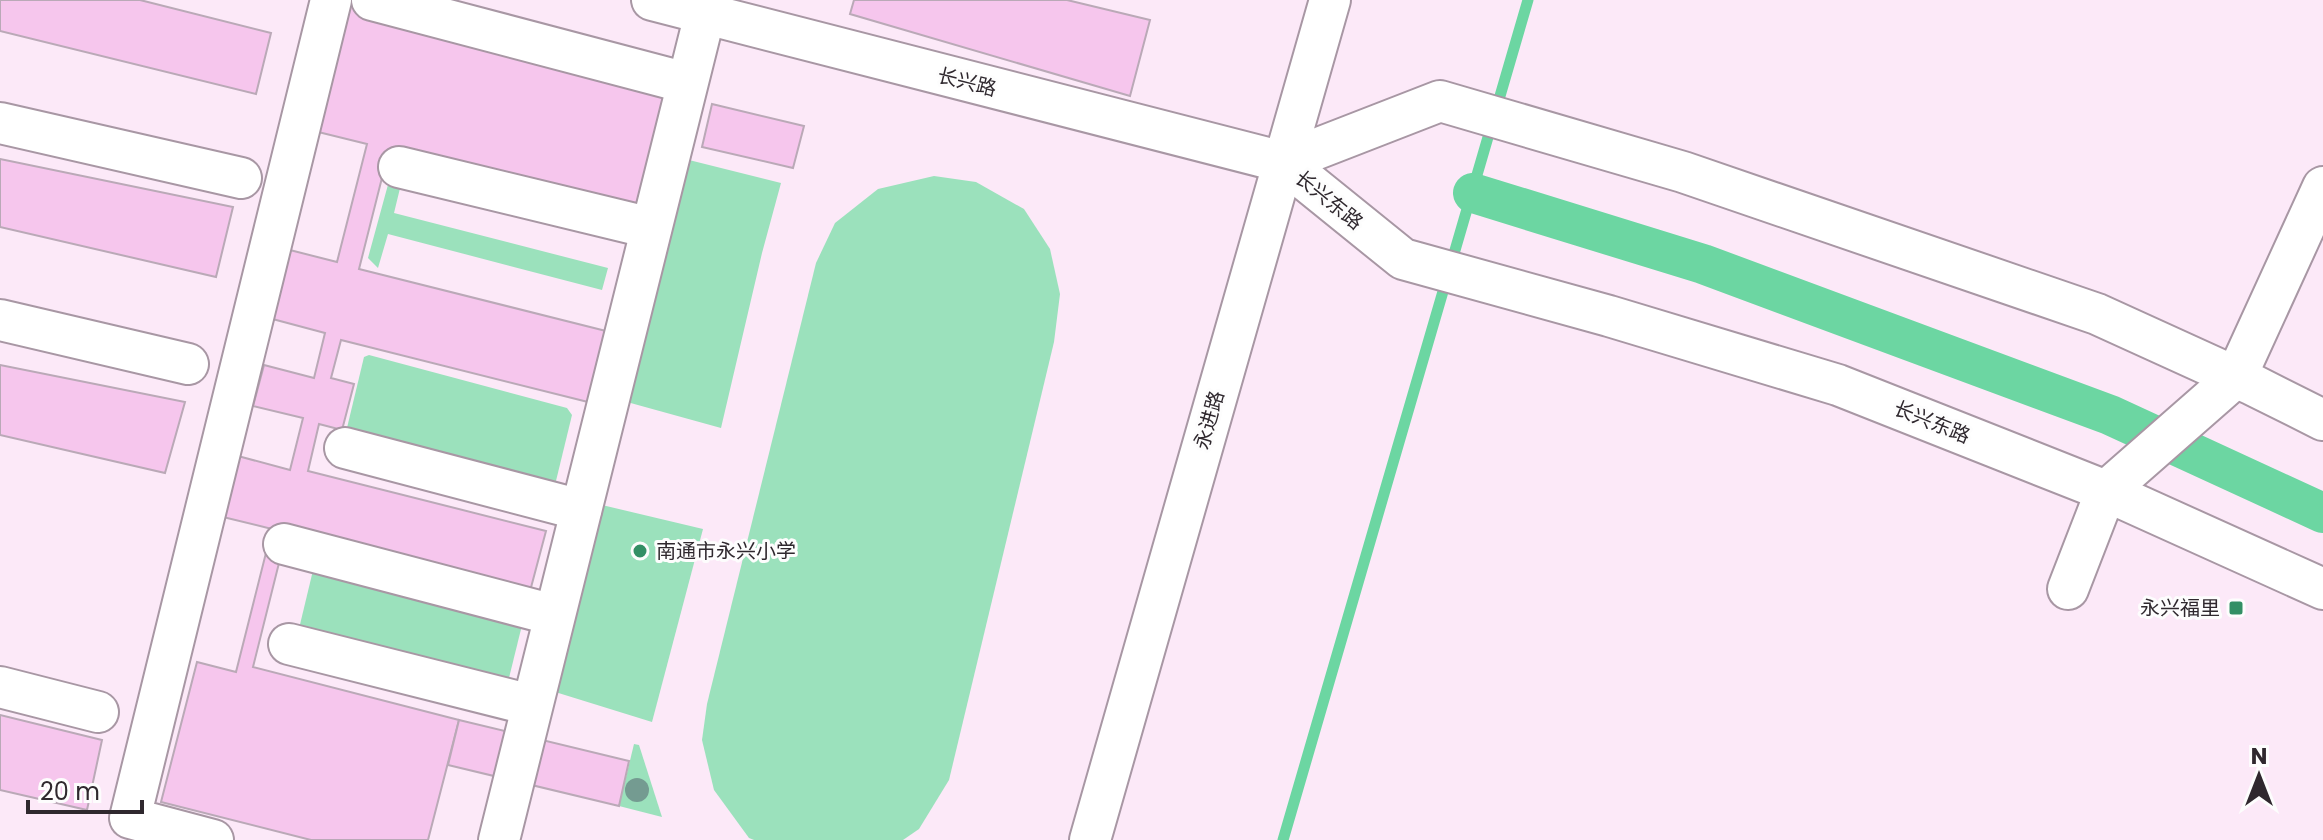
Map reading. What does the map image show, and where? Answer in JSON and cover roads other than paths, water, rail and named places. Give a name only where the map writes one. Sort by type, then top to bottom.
[{"type":"street","points":[[213,840],[130,818],[331,0]]},
{"type":"street","points":[[372,0],[687,83]]},
{"type":"street","name":"长兴路","points":[[652,0],[1283,162]]},
{"type":"street","name":"永进路","points":[[1090,840],[1330,0]]},
{"type":"street","points":[[499,840],[705,14]]},
{"type":"street","name":"长兴东路","points":[[2323,420],[2097,314],[1683,172],[1440,101],[1283,162],[1403,259],[1609,316],[1838,385],[2106,491],[2323,589]]},
{"type":"street","points":[[0,123],[241,178]]},
{"type":"street","points":[[399,167],[651,228]]},
{"type":"street","points":[[2068,589],[2106,491],[2236,377],[2323,187]]},
{"type":"street","points":[[0,320],[188,364]]},
{"type":"street","points":[[345,448],[581,510]]},
{"type":"street","points":[[284,544],[554,615]]},
{"type":"street","points":[[289,644],[531,705]]},
{"type":"street","points":[[0,687],[98,712]]},
{"type":"waterway","points":[[1283,840],[1528,0]]},
{"type":"waterway","points":[[1473,193],[1703,264],[2110,415],[2323,513]]},
{"type":"place","name":"南通市永兴小学","points":[[640,551]]},
{"type":"place","name":"永兴福里","points":[[2236,608]]}]
